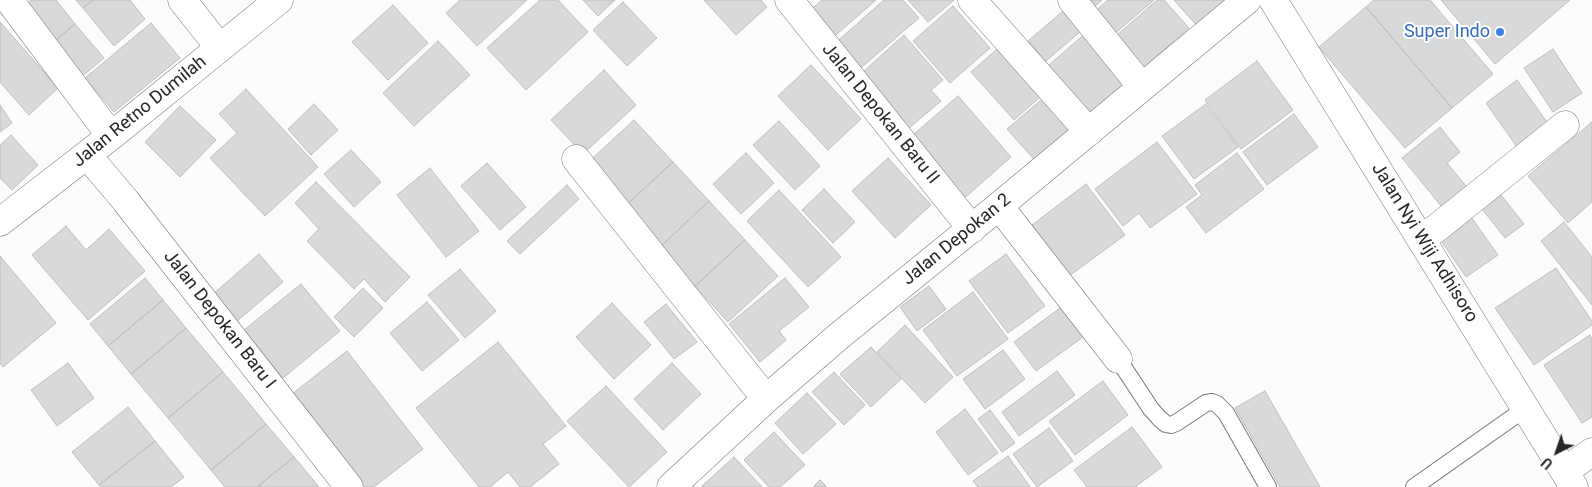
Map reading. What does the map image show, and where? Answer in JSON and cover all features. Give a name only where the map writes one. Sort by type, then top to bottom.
[{"type":"street","points":[[9,0],[111,136]]},
{"type":"street","points":[[182,0],[220,48]]},
{"type":"street","name":"Jalan Retno Dumilah","points":[[0,222],[111,136],[279,0]]},
{"type":"street","name":"Jalan Depokan Baru II","points":[[789,0],[972,228]]},
{"type":"street","points":[[972,0],[1089,132]]},
{"type":"street","points":[[1072,0],[1142,87]]},
{"type":"street","name":"Jalan Depokan 2","points":[[672,487],[766,399],[839,336],[1247,0]]},
{"type":"street","name":"Jalan Nyi Wiji Adhisoro","points":[[1273,0],[1569,479]]},
{"type":"street","points":[[1421,239],[1565,125]]},
{"type":"street","name":"Jalan Depokan Baru I","points":[[87,155],[131,208],[349,487]]},
{"type":"street","points":[[576,159],[766,399]]},
{"type":"street","points":[[999,206],[1118,359]]},
{"type":"street","points":[[1569,479],[1592,452]]},
{"type":"lane","points":[[1118,359],[1152,409],[1166,424],[1176,423],[1206,403],[1218,404],[1226,413],[1268,487]]},
{"type":"lane","points":[[1414,487],[1526,408]]},
{"type":"building","points":[[31,0],[56,0],[75,24],[51,44],[22,8]]},
{"type":"building","points":[[76,0],[93,0],[83,8]]},
{"type":"building","points":[[93,0],[130,0],[145,19],[114,46],[83,8]]},
{"type":"building","points":[[460,0],[527,0],[477,46],[446,13]]},
{"type":"building","points":[[540,0],[558,0],[588,32],[526,90],[487,48]]},
{"type":"building","points":[[583,0],[615,0],[598,16]]},
{"type":"building","points":[[704,0],[761,0],[767,7],[736,35]]},
{"type":"building","points":[[822,0],[876,0],[829,41],[805,15]]},
{"type":"building","points":[[884,0],[903,0],[919,18],[856,72],[833,45]]},
{"type":"building","points":[[908,0],[954,0],[928,22]]},
{"type":"building","points":[[1082,0],[1102,0],[1091,10]]},
{"type":"building","points":[[1108,0],[1154,0],[1112,36],[1093,13]]},
{"type":"building","points":[[1157,0],[1164,0],[1189,28],[1143,68],[1115,37]]},
{"type":"building","points":[[1174,0],[1230,0],[1199,28]]},
{"type":"building","points":[[1374,0],[1430,0],[1493,74],[1452,108],[1366,7]]},
{"type":"building","name":"Super Indo","points":[[1441,0],[1570,0],[1495,64]]},
{"type":"building","points":[[623,2],[657,38],[627,66],[593,30]]},
{"type":"building","points":[[393,5],[428,43],[388,80],[352,42]]},
{"type":"building","points":[[953,6],[990,48],[950,83],[913,41]]},
{"type":"building","points":[[1366,7],[1452,108],[1405,148],[1319,47]]},
{"type":"building","points":[[1063,11],[1081,31],[1046,61],[1028,41]]},
{"type":"building","points":[[0,22],[58,88],[29,115],[0,82]]},
{"type":"building","points":[[151,23],[180,58],[114,112],[85,78]]},
{"type":"building","points":[[75,24],[104,58],[80,78],[51,44]]},
{"type":"building","points":[[1087,32],[1136,87],[1091,127],[1042,71]]},
{"type":"building","points":[[904,35],[943,80],[931,90],[941,101],[902,134],[855,79]]},
{"type":"building","points":[[438,41],[470,75],[414,126],[383,93]]},
{"type":"building","points":[[1004,43],[1047,91],[1014,120],[971,72]]},
{"type":"building","points":[[1553,49],[1582,93],[1553,112],[1524,68]]},
{"type":"building","points":[[1257,61],[1293,110],[1241,149],[1205,100]]},
{"type":"building","points":[[811,65],[861,119],[828,150],[778,96]]},
{"type":"building","points":[[604,70],[636,105],[583,154],[551,120]]},
{"type":"building","points":[[1517,80],[1549,125],[1517,147],[1486,103]]},
{"type":"building","points":[[246,89],[318,167],[265,216],[210,158],[237,133],[219,114]]},
{"type":"building","points":[[1048,94],[1080,130],[1040,166],[1007,129]]},
{"type":"building","points":[[958,96],[1011,157],[961,201],[907,140]]},
{"type":"building","points":[[314,104],[338,130],[311,155],[288,129]]},
{"type":"building","points":[[1206,104],[1238,147],[1194,179],[1162,136]]},
{"type":"building","points":[[0,105],[12,123],[0,132]]},
{"type":"building","points":[[180,106],[216,140],[180,177],[145,142]]},
{"type":"building","points":[[1294,114],[1318,147],[1267,185],[1243,152]]},
{"type":"building","points":[[634,120],[673,162],[622,209],[583,167]]},
{"type":"building","points":[[779,121],[820,166],[795,190],[753,145]]},
{"type":"building","points":[[1592,122],[1592,202],[1568,223],[1528,176]]},
{"type":"building","points":[[1440,127],[1460,152],[1447,163],[1471,192],[1446,212],[1402,158]]},
{"type":"building","points":[[11,135],[38,165],[12,190],[0,178],[0,145]]},
{"type":"building","points":[[1157,142],[1197,194],[1150,228],[1139,213],[1123,226],[1095,189]]},
{"type":"building","points":[[351,150],[381,182],[354,207],[324,174]]},
{"type":"building","points":[[746,153],[774,183],[741,214],[713,184]]},
{"type":"building","points":[[1237,153],[1264,189],[1206,233],[1186,207],[1202,195],[1195,185]]},
{"type":"building","points":[[888,158],[931,205],[895,238],[852,191]]},
{"type":"building","points":[[673,162],[709,201],[659,248],[622,209]]},
{"type":"building","points":[[487,163],[526,207],[500,230],[461,186]]},
{"type":"building","points":[[430,168],[479,231],[446,257],[397,195]]},
{"type":"building","points":[[316,182],[410,277],[385,302],[364,279],[354,289],[307,241],[319,229],[295,203]]},
{"type":"building","points":[[1086,184],[1125,235],[1069,276],[1032,225]]},
{"type":"building","points":[[567,185],[579,199],[520,254],[507,241]]},
{"type":"building","points":[[824,189],[855,222],[833,243],[802,210]]},
{"type":"building","points":[[779,190],[841,257],[808,287],[747,221]]},
{"type":"building","points":[[1501,195],[1524,224],[1505,238],[1482,209]]},
{"type":"building","points":[[709,201],[745,240],[695,286],[659,248]]},
{"type":"building","points":[[1471,217],[1498,255],[1466,277],[1439,238]]},
{"type":"building","points":[[1564,222],[1592,257],[1592,305],[1541,241]]},
{"type":"building","points":[[66,226],[86,250],[109,229],[145,271],[88,320],[32,255]]},
{"type":"building","points":[[745,240],[778,276],[728,322],[695,286]]},
{"type":"building","points":[[259,254],[283,282],[236,322],[212,295]]},
{"type":"building","points":[[1006,254],[1045,306],[1008,333],[969,281]]},
{"type":"building","points":[[0,256],[56,323],[3,367],[0,363]]},
{"type":"building","points":[[1556,268],[1592,321],[1592,325],[1534,365],[1495,308]]},
{"type":"building","points":[[460,269],[496,311],[465,338],[428,295]]},
{"type":"building","points":[[145,278],[163,300],[108,346],[90,324]]},
{"type":"building","points":[[785,278],[809,307],[779,331],[786,340],[760,362],[729,324]]},
{"type":"building","points":[[301,284],[340,331],[283,378],[244,330]]},
{"type":"building","points":[[929,286],[946,309],[917,331],[900,307]]},
{"type":"building","points":[[363,288],[383,308],[354,337],[334,317]]},
{"type":"building","points":[[973,292],[1008,339],[957,376],[923,330]]},
{"type":"building","points":[[163,300],[186,328],[131,374],[108,346]]},
{"type":"building","points":[[427,302],[459,340],[422,371],[390,333]]},
{"type":"building","points":[[612,303],[651,345],[614,379],[576,337]]},
{"type":"building","points":[[666,304],[697,342],[674,359],[644,322]]},
{"type":"building","points":[[1064,305],[1087,334],[1036,371],[1014,342]]},
{"type":"building","points":[[905,325],[953,377],[925,403],[877,352]]},
{"type":"building","points":[[186,328],[223,372],[168,418],[131,374]]},
{"type":"building","points":[[1590,335],[1592,339],[1592,417],[1582,423],[1544,365]]},
{"type":"building","points":[[498,342],[566,426],[543,444],[559,464],[530,487],[520,487],[508,472],[490,487],[479,487],[416,408]]},
{"type":"building","points":[[871,347],[901,379],[871,407],[840,374]]},
{"type":"building","points":[[1003,350],[1025,379],[985,409],[963,379]]},
{"type":"building","points":[[347,351],[423,449],[374,487],[365,487],[292,394]]},
{"type":"building","points":[[68,363],[94,398],[57,426],[31,390]]},
{"type":"building","points":[[672,363],[701,394],[663,430],[634,399]]},
{"type":"building","points":[[1057,371],[1075,395],[1019,436],[1002,412]]},
{"type":"building","points":[[223,372],[266,424],[211,470],[168,418]]},
{"type":"building","points":[[834,372],[865,405],[844,425],[812,392]]},
{"type":"building","points":[[1103,381],[1128,415],[1075,455],[1049,421]]},
{"type":"building","points":[[606,386],[667,452],[629,487],[567,421]]},
{"type":"building","points":[[1265,391],[1320,487],[1280,487],[1235,408]]},
{"type":"building","points":[[807,393],[836,424],[803,454],[775,423]]},
{"type":"building","points":[[128,407],[155,441],[99,485],[72,452]]},
{"type":"building","points":[[965,409],[998,453],[968,475],[936,432]]},
{"type":"building","points":[[990,410],[1015,443],[1002,452],[978,419]]},
{"type":"building","points":[[266,424],[294,457],[257,487],[225,487],[211,470]]},
{"type":"building","points":[[1132,427],[1162,467],[1135,487],[1087,487],[1074,470]]},
{"type":"building","points":[[1049,428],[1073,461],[1037,487],[1013,454]]},
{"type":"building","points":[[774,432],[805,465],[780,487],[769,487],[744,460]]},
{"type":"building","points":[[155,441],[184,477],[171,487],[101,487],[99,485]]},
{"type":"building","points":[[1008,456],[1030,487],[978,487],[973,481]]},
{"type":"building","points":[[294,457],[319,487],[257,487]]},
{"type":"building","points":[[734,457],[762,487],[701,487]]},
{"type":"building","points":[[820,480],[827,487],[813,487]]},
{"type":"place","name":"Super Indo","points":[[1500,32]]}]
